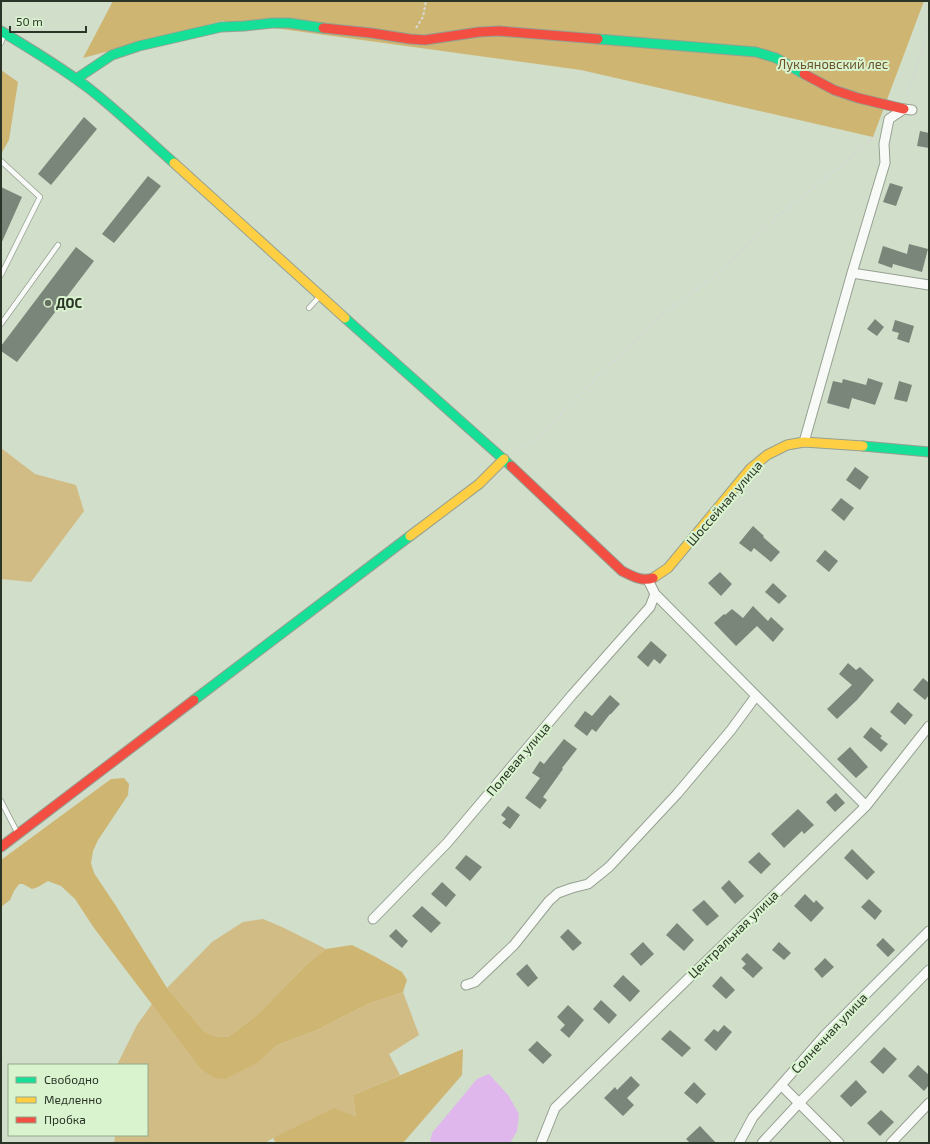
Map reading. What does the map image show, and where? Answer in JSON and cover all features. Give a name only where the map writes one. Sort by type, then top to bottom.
[{"type":"street","points":[[76,78],[112,55],[138,46],[221,26],[289,23],[425,40],[479,32],[499,31],[756,52],[776,58],[834,90],[858,98],[908,109]]},
{"type":"street","points":[[3,32],[76,78],[123,117],[504,459],[622,571],[636,579],[648,580],[655,594],[866,806]]},
{"type":"street","points":[[804,442],[852,272],[885,163],[884,144],[889,119],[908,109]]},
{"type":"street","points":[[852,272],[929,285]]},
{"type":"street","name":"Шоссейная улица","points":[[648,580],[658,576],[668,568],[750,469],[767,455],[787,445],[804,442],[929,452]]},
{"type":"street","points":[[1,847],[479,484],[504,459]]},
{"type":"street","name":"Полевая улица","points":[[374,919],[446,843],[572,695],[650,607],[655,594]]},
{"type":"street","points":[[466,985],[475,982],[514,945],[549,901],[558,893],[588,884],[609,867],[677,794],[731,730],[756,696]]},
{"type":"street","name":"Центральная улица","points":[[541,1143],[555,1108],[866,806],[929,726]]},
{"type":"street","name":"Солнечная улица","points":[[739,1143],[753,1117],[781,1085],[825,1036],[929,931]]},
{"type":"street","points":[[762,1143],[929,970]]},
{"type":"street","points":[[781,1085],[839,1143]]},
{"type":"street","points":[[891,1143],[929,1103]]},
{"type":"lane","points":[[1,43],[3,32]]},
{"type":"lane","points":[[1,161],[40,197],[1,275]]},
{"type":"lane","points":[[1,324],[58,245]]},
{"type":"lane","points":[[309,308],[320,295]]},
{"type":"lane","points":[[1,801],[18,833]]},
{"type":"path","points":[[410,39],[423,17],[426,1]]},
{"type":"path","points":[[908,109],[929,17]]},
{"type":"path","points":[[504,459],[537,438],[661,315],[712,278],[783,212],[888,126]]},
{"type":"shaded area","points":[[1,448],[35,474],[76,485],[84,511],[31,582],[1,579]]},
{"type":"shaded area","points":[[263,919],[326,949],[308,963],[257,1015],[228,1037],[214,1036],[204,1031],[167,988],[212,942],[243,922]]},
{"type":"shaded area","points":[[403,992],[419,1035],[389,1054],[400,1075],[353,1095],[356,1117],[273,1138],[265,1143],[114,1143],[115,1136],[148,1136],[148,1064],[118,1064],[137,1025],[152,1004],[173,1031],[259,1062],[277,1045],[315,1031],[368,1004]]},
{"type":"shaded area","points":[[489,1074],[508,1095],[519,1114],[517,1131],[510,1143],[430,1143],[432,1133],[477,1079]]},
{"type":"green space","name":"Лукьяновский лес","points":[[113,1],[924,1],[873,137],[581,70],[222,21],[83,58]]},
{"type":"green space","points":[[1,70],[18,82],[9,140],[1,154]]},
{"type":"green space","points":[[124,778],[129,784],[128,795],[98,840],[93,851],[91,863],[94,873],[167,988],[204,1031],[214,1036],[228,1037],[257,1015],[308,963],[326,949],[352,945],[374,956],[402,972],[407,980],[403,992],[368,1004],[315,1031],[277,1045],[259,1062],[225,1079],[214,1078],[201,1069],[94,928],[75,899],[61,886],[48,881],[32,889],[23,884],[19,884],[10,900],[1,907],[1,860],[111,779]]},
{"type":"green space","points":[[463,1049],[462,1075],[403,1143],[276,1143],[273,1138],[334,1108],[356,1117],[353,1095]]},
{"type":"building","points":[[84,117],[97,129],[51,185],[38,174]]},
{"type":"building","points":[[920,131],[929,133],[929,148],[917,146]]},
{"type":"building","points":[[148,176],[161,186],[114,243],[102,234]]},
{"type":"building","points":[[890,183],[903,187],[896,206],[883,202]]},
{"type":"building","points":[[1,187],[22,197],[1,244]]},
{"type":"building","points":[[909,244],[928,249],[922,272],[893,264],[892,268],[878,263],[883,246],[907,254]]},
{"type":"building","name":"ДОС","points":[[76,247],[94,261],[17,362],[1,351],[1,346]]},
{"type":"building","points":[[875,319],[884,327],[877,336],[867,329]]},
{"type":"building","points":[[895,320],[914,326],[909,343],[897,339],[899,333],[892,331]]},
{"type":"building","points":[[868,378],[883,383],[875,405],[852,398],[849,409],[827,403],[833,381],[842,383],[843,379],[866,385]]},
{"type":"building","points":[[899,381],[912,385],[907,402],[894,399]]},
{"type":"building","points":[[855,467],[869,477],[860,490],[846,480]]},
{"type":"building","points":[[841,498],[854,508],[844,521],[831,510]]},
{"type":"building","points":[[753,526],[780,552],[771,562],[754,548],[751,552],[739,543]]},
{"type":"building","points":[[825,550],[838,561],[829,572],[816,561]]},
{"type":"building","points":[[720,572],[732,584],[721,596],[708,583]]},
{"type":"building","points":[[773,583],[787,596],[779,604],[765,592]]},
{"type":"building","points":[[753,606],[768,621],[771,617],[784,629],[773,642],[757,626],[736,646],[714,623],[732,609],[743,618]]},
{"type":"building","points":[[651,641],[667,655],[660,664],[654,659],[648,667],[637,657]]},
{"type":"building","points":[[848,663],[856,670],[860,667],[874,680],[857,700],[837,719],[827,709],[852,685],[839,674]]},
{"type":"building","points":[[923,678],[929,683],[929,695],[925,700],[913,690]]},
{"type":"building","points":[[610,695],[620,704],[596,732],[592,729],[587,736],[574,726],[585,711],[592,716]]},
{"type":"building","points":[[898,702],[913,715],[905,725],[890,712]]},
{"type":"building","points":[[871,727],[882,736],[880,738],[888,744],[881,752],[863,737]]},
{"type":"building","points":[[564,739],[577,749],[562,768],[563,769],[543,797],[547,800],[540,809],[525,798],[540,778],[532,773],[540,761],[544,764]]},
{"type":"building","points":[[850,747],[868,767],[856,778],[837,759]]},
{"type":"building","points":[[836,793],[845,803],[835,812],[826,802]]},
{"type":"building","points":[[508,806],[520,815],[510,829],[502,823],[506,819],[501,815]]},
{"type":"building","points":[[798,809],[814,825],[804,834],[802,831],[784,848],[771,834]]},
{"type":"building","points":[[852,849],[875,872],[867,880],[844,858]]},
{"type":"building","points":[[759,852],[771,864],[761,874],[748,862]]},
{"type":"building","points":[[466,855],[482,867],[470,881],[455,868]]},
{"type":"building","points":[[729,880],[744,896],[735,904],[721,888]]},
{"type":"building","points":[[442,882],[456,895],[446,907],[431,894]]},
{"type":"building","points":[[805,894],[814,903],[816,900],[824,908],[811,922],[794,906]]},
{"type":"building","points":[[869,899],[882,911],[875,920],[861,907]]},
{"type":"building","points":[[704,900],[719,916],[707,926],[692,910]]},
{"type":"building","points":[[422,906],[441,923],[431,933],[412,916]]},
{"type":"building","points":[[677,923],[694,940],[684,951],[666,935]]},
{"type":"building","points":[[396,929],[408,941],[402,948],[389,936]]},
{"type":"building","points":[[568,929],[582,943],[573,951],[560,937]]},
{"type":"building","points":[[883,938],[895,950],[888,957],[876,945]]},
{"type":"building","points":[[643,942],[654,954],[641,966],[630,954]]},
{"type":"building","points":[[779,942],[791,953],[784,960],[772,950]]},
{"type":"building","points":[[747,953],[763,968],[753,978],[742,968],[746,964],[741,959]]},
{"type":"building","points":[[825,958],[834,967],[822,978],[814,969]]},
{"type":"building","points":[[527,964],[538,978],[528,987],[516,974]]},
{"type":"building","points":[[623,975],[640,991],[630,1002],[613,986]]},
{"type":"building","points":[[721,976],[735,990],[726,999],[712,986]]},
{"type":"building","points":[[601,1000],[617,1015],[609,1024],[593,1009]]},
{"type":"building","points":[[568,1005],[584,1020],[569,1038],[560,1030],[565,1025],[557,1017]]},
{"type":"building","points":[[724,1025],[732,1032],[716,1051],[704,1040],[714,1029],[718,1032]]},
{"type":"building","points":[[670,1030],[691,1048],[682,1057],[661,1039]]},
{"type":"building","points":[[537,1041],[552,1055],[543,1064],[528,1050]]},
{"type":"building","points":[[884,1047],[897,1059],[883,1074],[870,1062]]},
{"type":"building","points":[[918,1065],[929,1075],[929,1085],[924,1091],[908,1076]]},
{"type":"building","points":[[631,1076],[640,1085],[627,1098],[634,1105],[623,1116],[604,1098],[615,1087],[617,1090]]},
{"type":"building","points":[[856,1080],[867,1092],[851,1107],[840,1096]]},
{"type":"building","points":[[694,1082],[706,1094],[697,1104],[684,1093]]},
{"type":"building","points":[[881,1110],[894,1122],[880,1136],[867,1123]]},
{"type":"building","points":[[700,1126],[716,1143],[690,1143],[686,1139]]},
{"type":"traffic: fast","points":[[76,79],[112,55],[139,46],[221,27],[289,23],[323,28]]},
{"type":"traffic: fast","points":[[1,31],[36,52],[91,90],[174,163]]},
{"type":"traffic: fast","points":[[598,39],[756,52],[776,58],[804,74]]},
{"type":"traffic: fast","points":[[345,318],[511,466]]},
{"type":"traffic: fast","points":[[863,446],[929,452]]},
{"type":"traffic: fast","points":[[194,700],[410,536]]},
{"type":"traffic: slow","points":[[174,163],[345,318]]},
{"type":"traffic: slow","points":[[653,578],[668,568],[750,469],[767,455],[787,445],[804,442],[863,446]]},
{"type":"traffic: slow","points":[[410,536],[479,484],[504,459]]},
{"type":"traffic: jam","points":[[323,28],[425,40],[479,32],[499,31],[598,39]]},
{"type":"traffic: jam","points":[[804,74],[834,90],[858,98],[904,109]]},
{"type":"traffic: jam","points":[[511,466],[622,571],[641,579],[653,578]]},
{"type":"traffic: jam","points":[[1,847],[194,700]]},
{"type":"place","name":"ДОС","points":[[48,303]]}]
